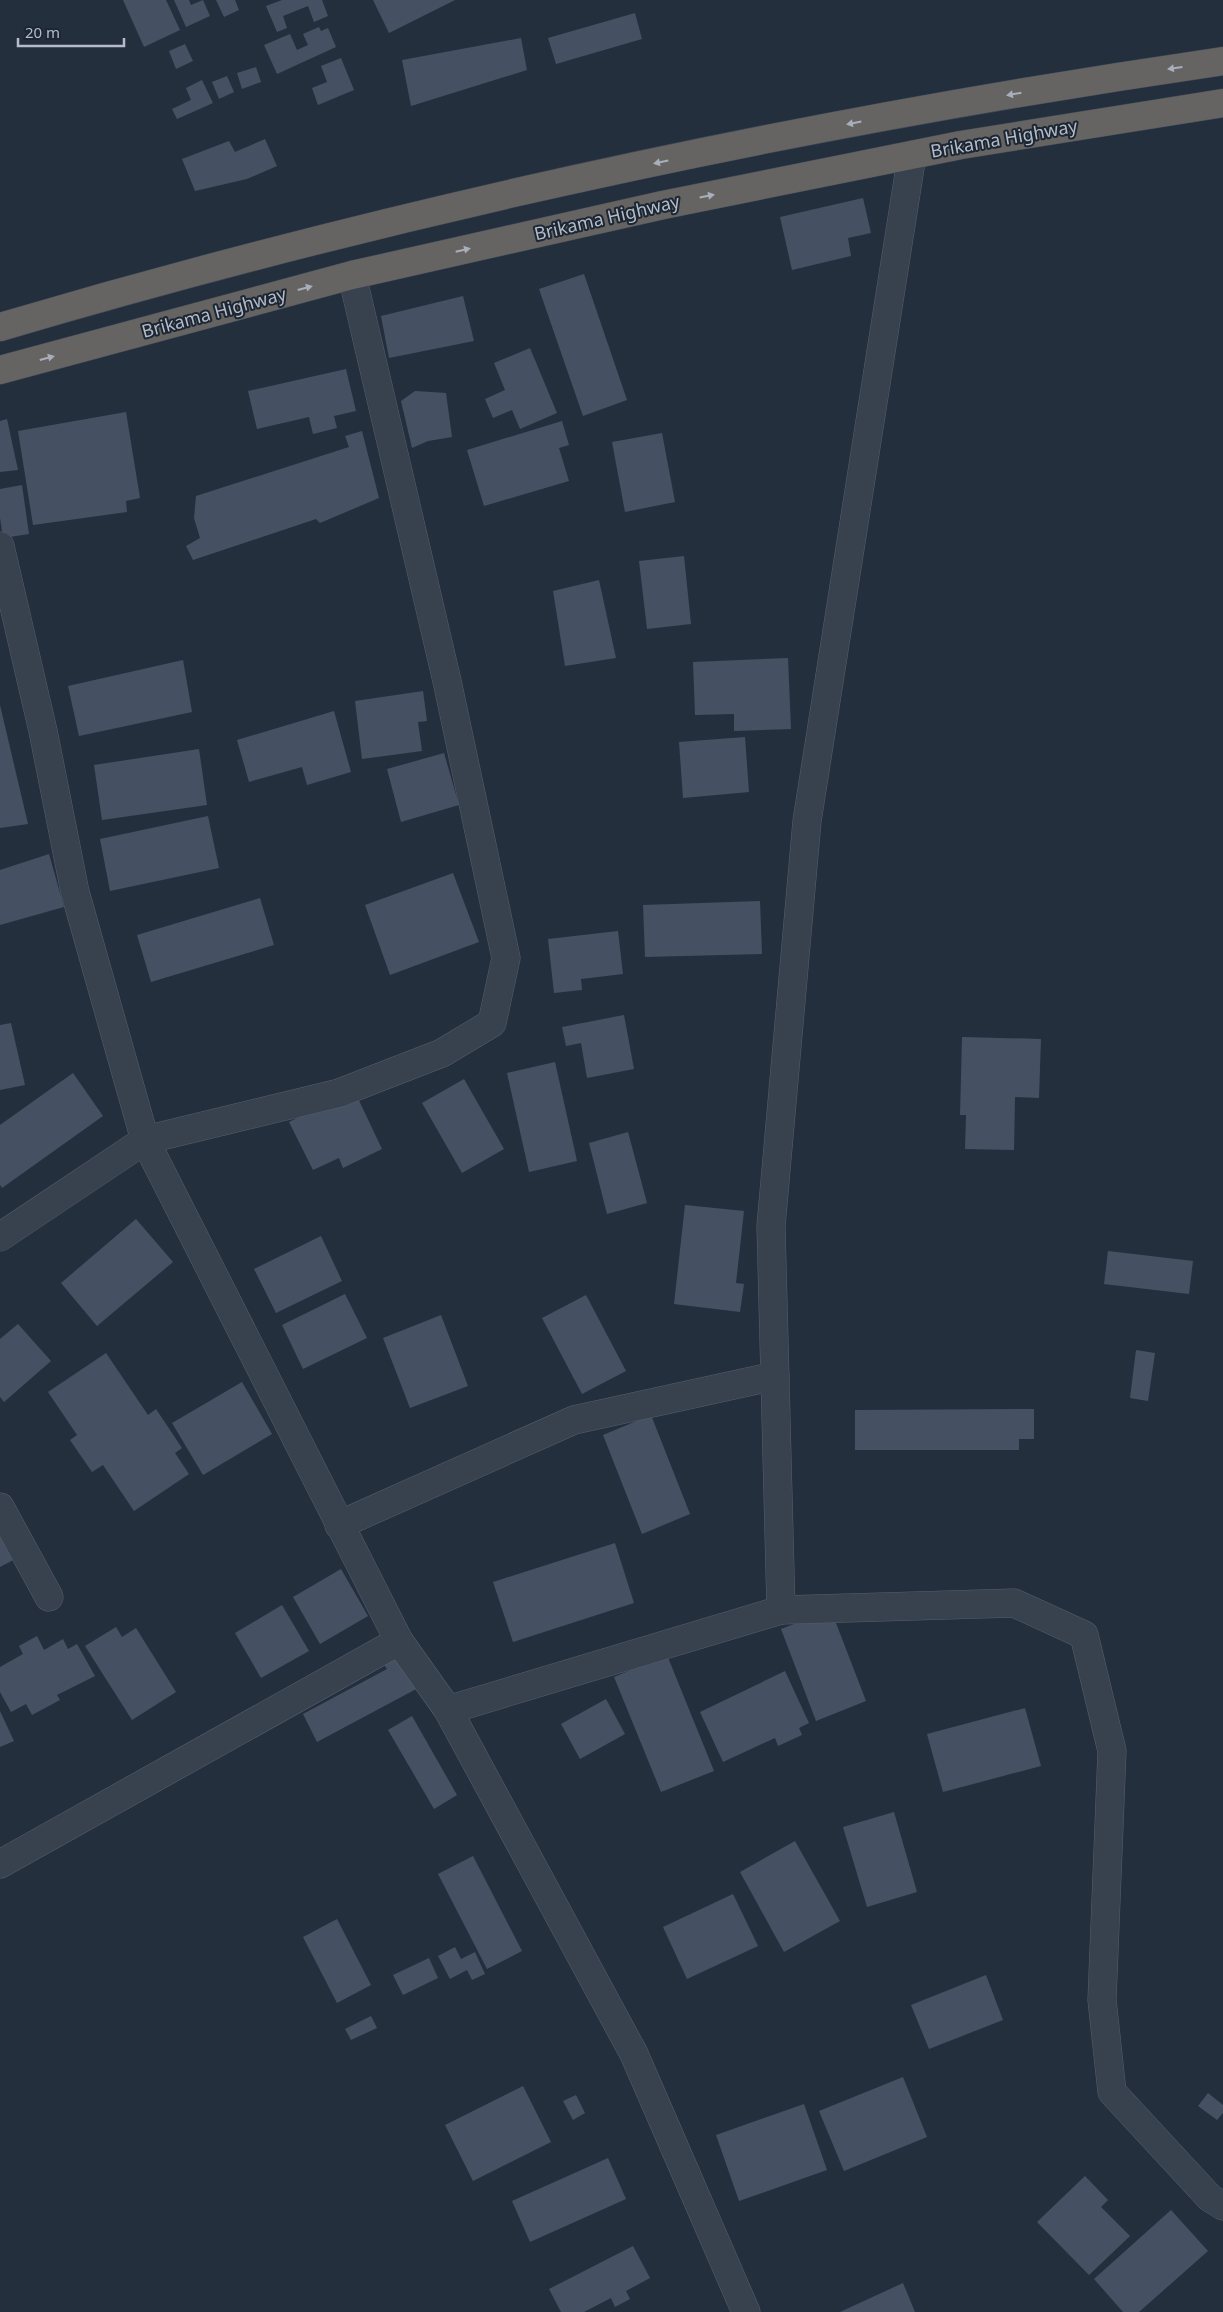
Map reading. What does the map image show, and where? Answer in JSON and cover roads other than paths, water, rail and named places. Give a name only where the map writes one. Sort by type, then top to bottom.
[{"type":"highway","points":[[0,327],[100,297],[434,212],[711,151],[941,106],[1223,61]]},
{"type":"highway","name":"Brikama Highway","points":[[0,370],[352,276],[663,204],[971,143],[1223,103]]},
{"type":"street","points":[[781,1610],[772,1226],[806,821],[912,154]]},
{"type":"street","points":[[0,1237],[145,1140],[339,1093],[442,1053],[492,1023],[506,958],[447,681],[352,276]]},
{"type":"street","points":[[0,546],[43,731],[75,892],[145,1140],[399,1641],[448,1710],[634,2054],[746,2312]]},
{"type":"street","points":[[339,1525],[574,1420],[775,1376]]},
{"type":"street","points":[[0,1508],[48,1597]]},
{"type":"street","points":[[448,1710],[781,1610],[1014,1603],[1084,1635],[1112,1751],[1102,2000],[1112,2092],[1210,2198],[1223,2206]]},
{"type":"street","points":[[0,1864],[399,1641]]}]
